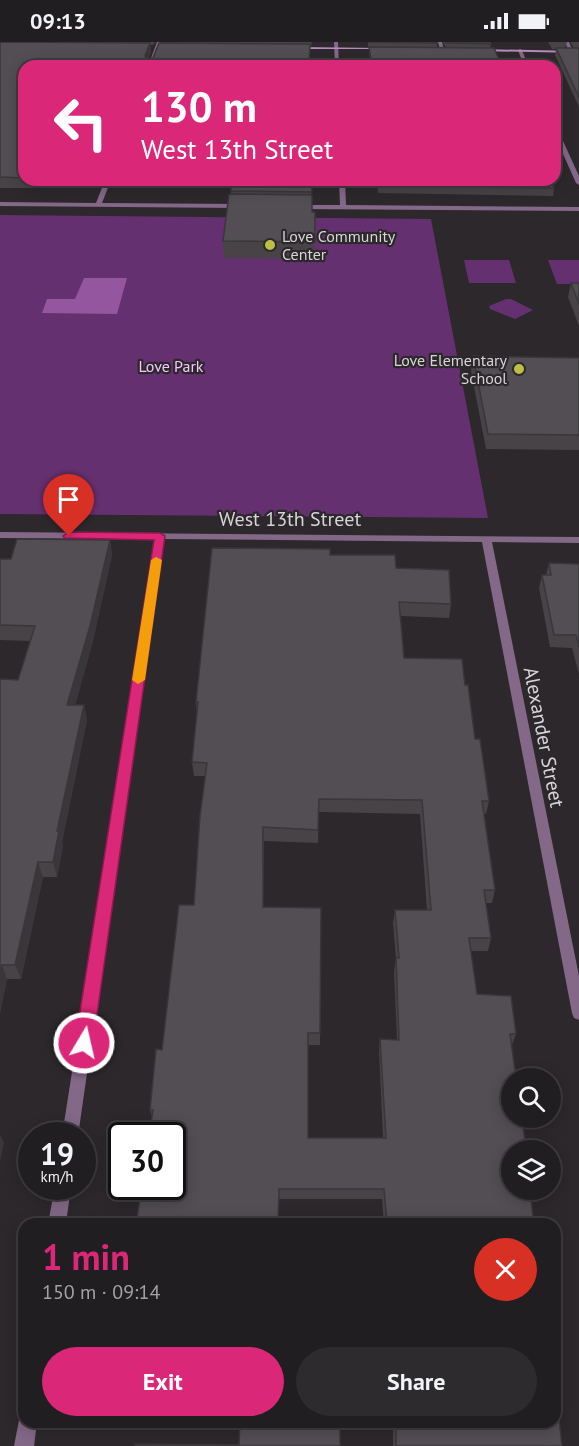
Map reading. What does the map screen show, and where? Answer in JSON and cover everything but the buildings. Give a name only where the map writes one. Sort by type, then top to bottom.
[{"type":"main road","points":[[146,48],[158,45],[166,48]]},
{"type":"main road","points":[[291,48],[336,45],[395,49]]},
{"type":"main road","points":[[518,48],[579,50]]},
{"type":"main road","points":[[470,49],[570,48],[579,50]]},
{"type":"main road","points":[[430,49],[451,49]]},
{"type":"street","points":[[440,42],[442,49]]},
{"type":"street","points":[[567,42],[570,48]]},
{"type":"street","points":[[152,60],[158,45]]},
{"type":"street","points":[[336,45],[337,60]]},
{"type":"street","points":[[518,48],[523,60]]},
{"type":"street","points":[[561,143],[579,183]]},
{"type":"street","points":[[98,205],[106,186]]},
{"type":"street","points":[[342,186],[343,207]]},
{"type":"street","points":[[0,204],[252,206]]},
{"type":"street","points":[[286,206],[579,209]]},
{"type":"street","name":"West 13th Street","points":[[0,535],[579,540]]},
{"type":"street","points":[[72,1122],[160,536]]},
{"type":"street","name":"Alexander Street","points":[[486,539],[579,1013]]},
{"type":"street","points":[[58,1218],[61,1200]]},
{"type":"street","points":[[24,1446],[26,1428]]},
{"type":"green space","name":"Love Park","points":[[0,215],[431,219],[488,518],[0,514]]},
{"type":"green space","points":[[464,260],[509,260],[516,283],[469,283]]},
{"type":"green space","points":[[548,260],[579,260],[579,284],[557,284]]},
{"type":"green space","points":[[511,299],[533,310],[515,319],[490,309],[489,306]]},
{"type":"shaded area","points":[[84,278],[127,278],[117,314],[42,313],[47,299],[75,299]]},
{"type":"slow traffic","points":[[138,680],[156,560]]},
{"type":"place","name":"Love Community Center","points":[[270,245]]},
{"type":"place","name":"Love Elementary School","points":[[519,369]]},
{"type":"route","points":[[69,536],[160,536],[84,1043]]}]
